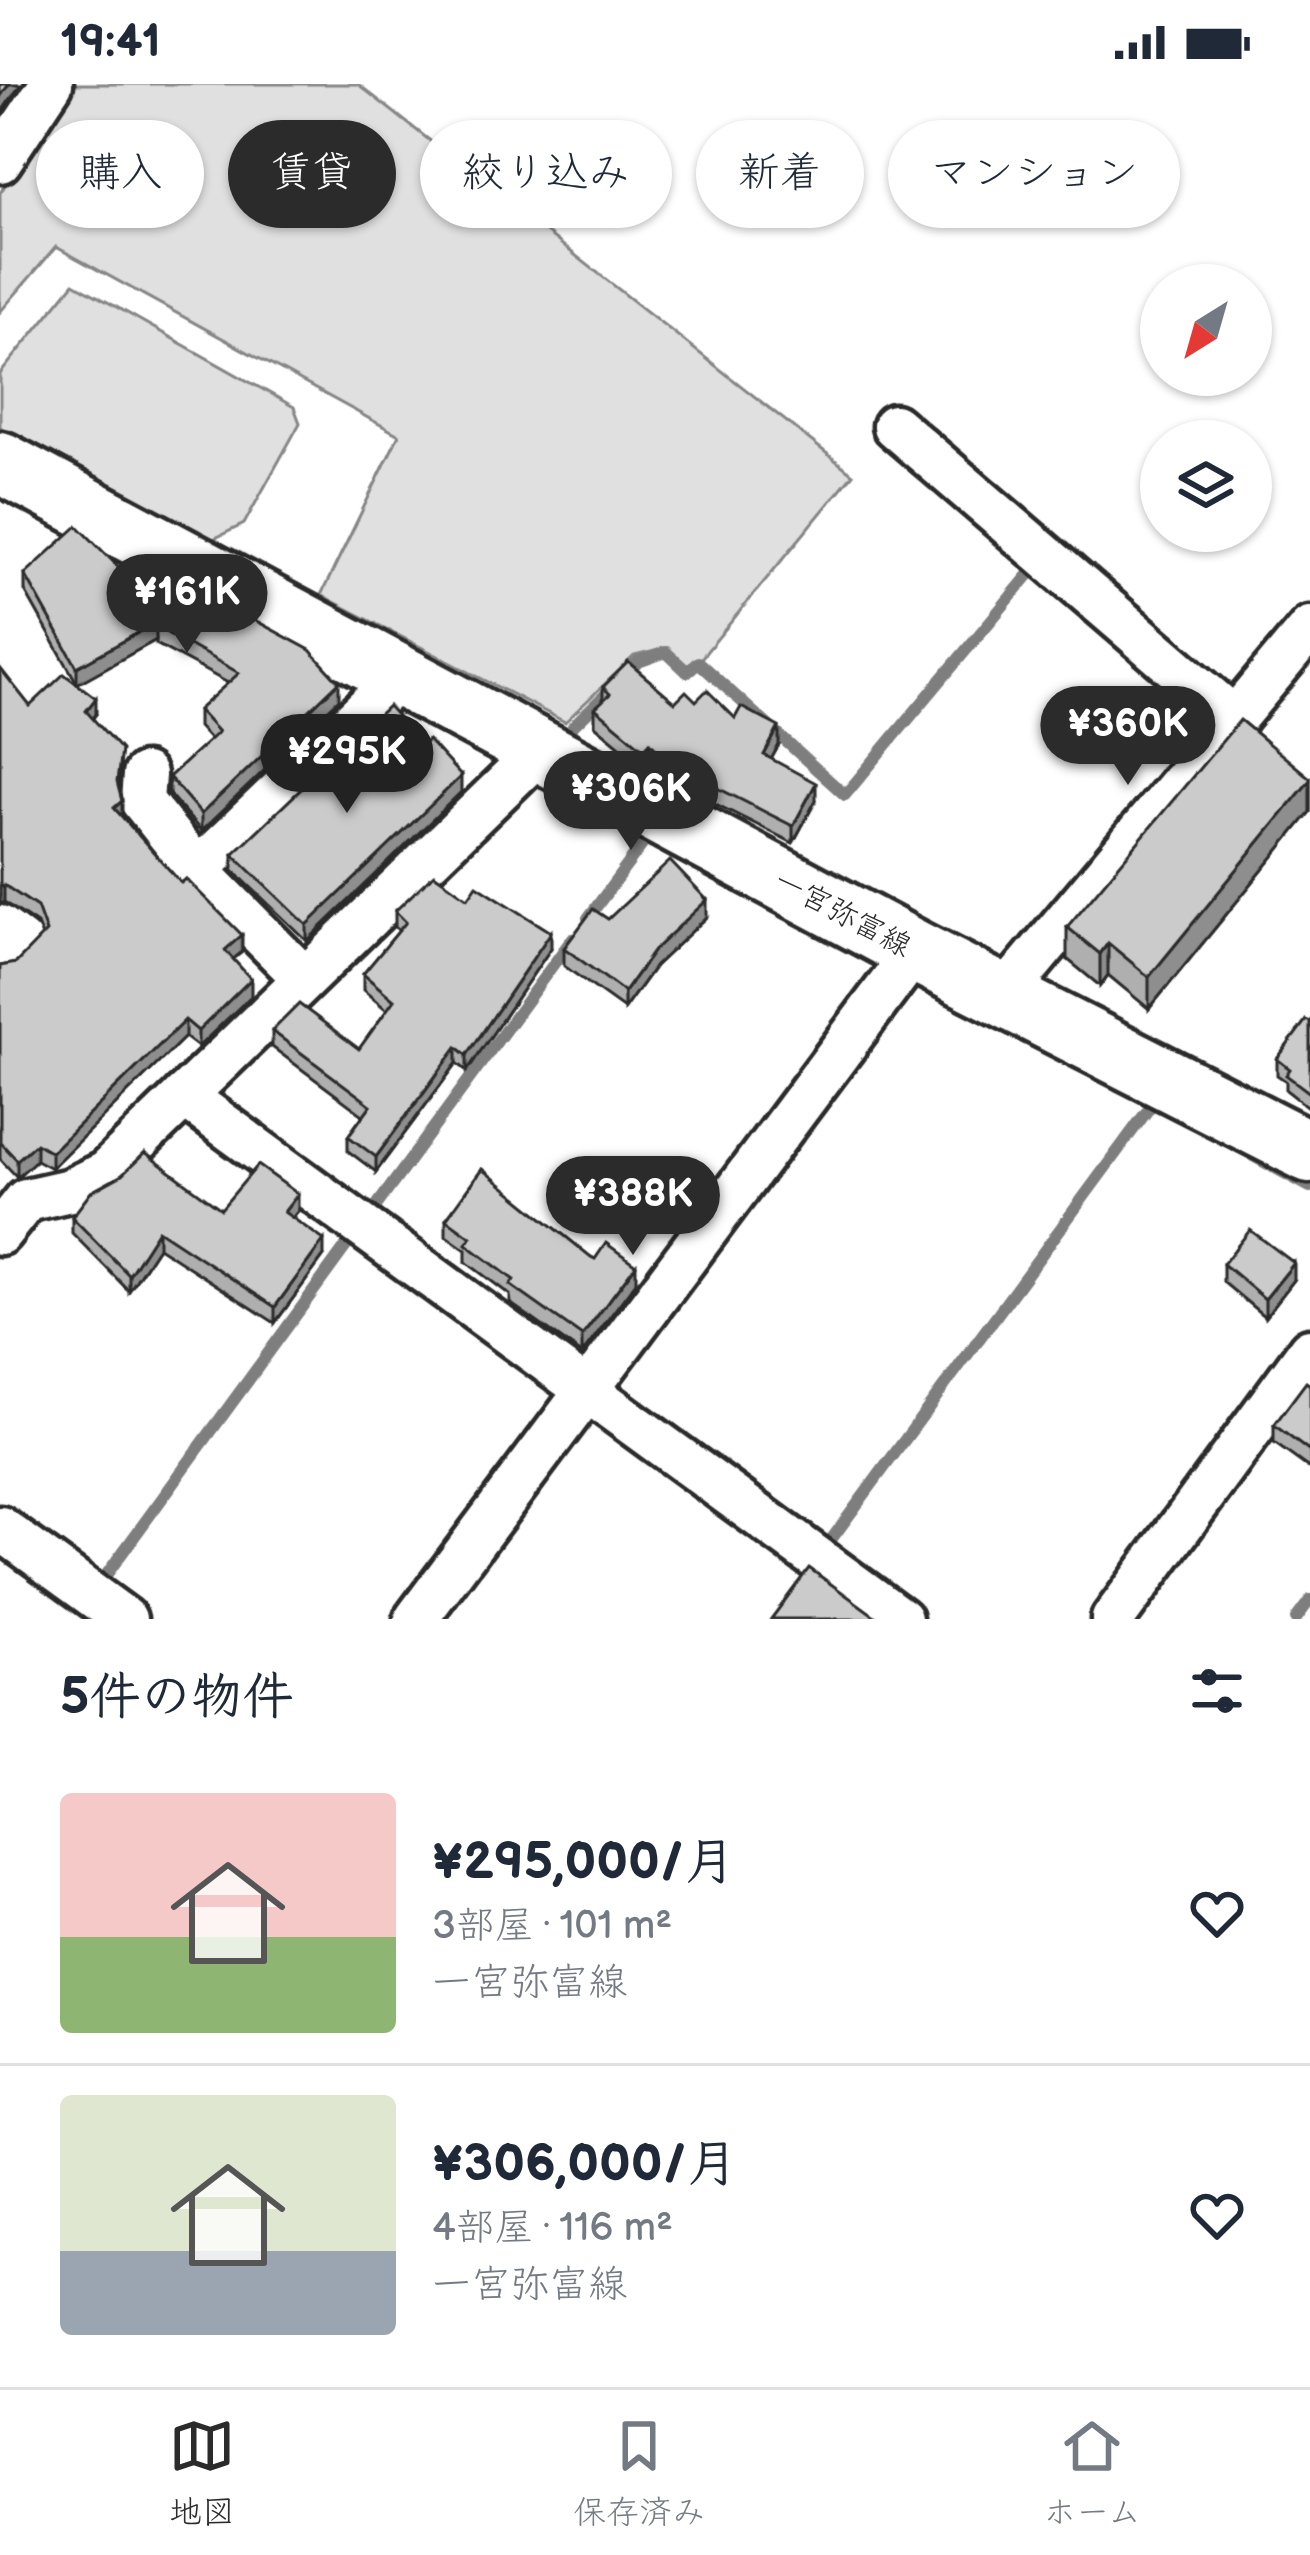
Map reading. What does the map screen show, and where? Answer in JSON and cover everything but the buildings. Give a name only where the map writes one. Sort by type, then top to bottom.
[{"type":"main road","name":"一宮弥富線","points":[[0,462],[915,951],[1310,1152]]},
{"type":"street","points":[[0,160],[51,84]]},
{"type":"street","points":[[894,426],[1235,719]]},
{"type":"street","points":[[1003,996],[1310,628]]},
{"type":"street","points":[[197,870],[400,675]]},
{"type":"street","points":[[0,1233],[26,1200],[70,1190],[104,1173],[541,750]]},
{"type":"street","points":[[144,776],[142,801],[197,870],[304,979]]},
{"type":"street","points":[[0,927],[21,943],[0,960]]},
{"type":"street","points":[[416,1619],[584,1388],[915,951]]},
{"type":"street","points":[[184,1096],[900,1619]]},
{"type":"street","points":[[1113,1619],[1310,1350]]},
{"type":"street","points":[[0,1528],[125,1619]]},
{"type":"shaded area","points":[[72,84],[358,84],[420,133],[420,228],[541,228],[853,474],[698,662],[687,665],[668,648],[634,656],[565,722],[321,595],[399,435],[56,247],[0,312],[0,193],[36,138],[36,228],[204,228],[204,120],[48,120]]},
{"type":"shaded area","points":[[74,283],[294,407],[300,423],[244,524],[211,540],[0,427],[0,374]]},
{"type":"waterway","points":[[625,675],[638,662],[666,652],[687,672],[698,662],[845,795],[1038,564],[1043,568]]},
{"type":"waterway","points":[[573,726],[611,689]]},
{"type":"waterway","points":[[588,918],[648,837],[638,832]]},
{"type":"waterway","points":[[369,1216],[572,939]]},
{"type":"waterway","points":[[825,1548],[1153,1103],[1161,1107]]},
{"type":"waterway","points":[[1253,1156],[1310,1187]]},
{"type":"waterway","points":[[104,1578],[350,1241]]},
{"type":"waterway","points":[[1296,1619],[1310,1600]]}]
